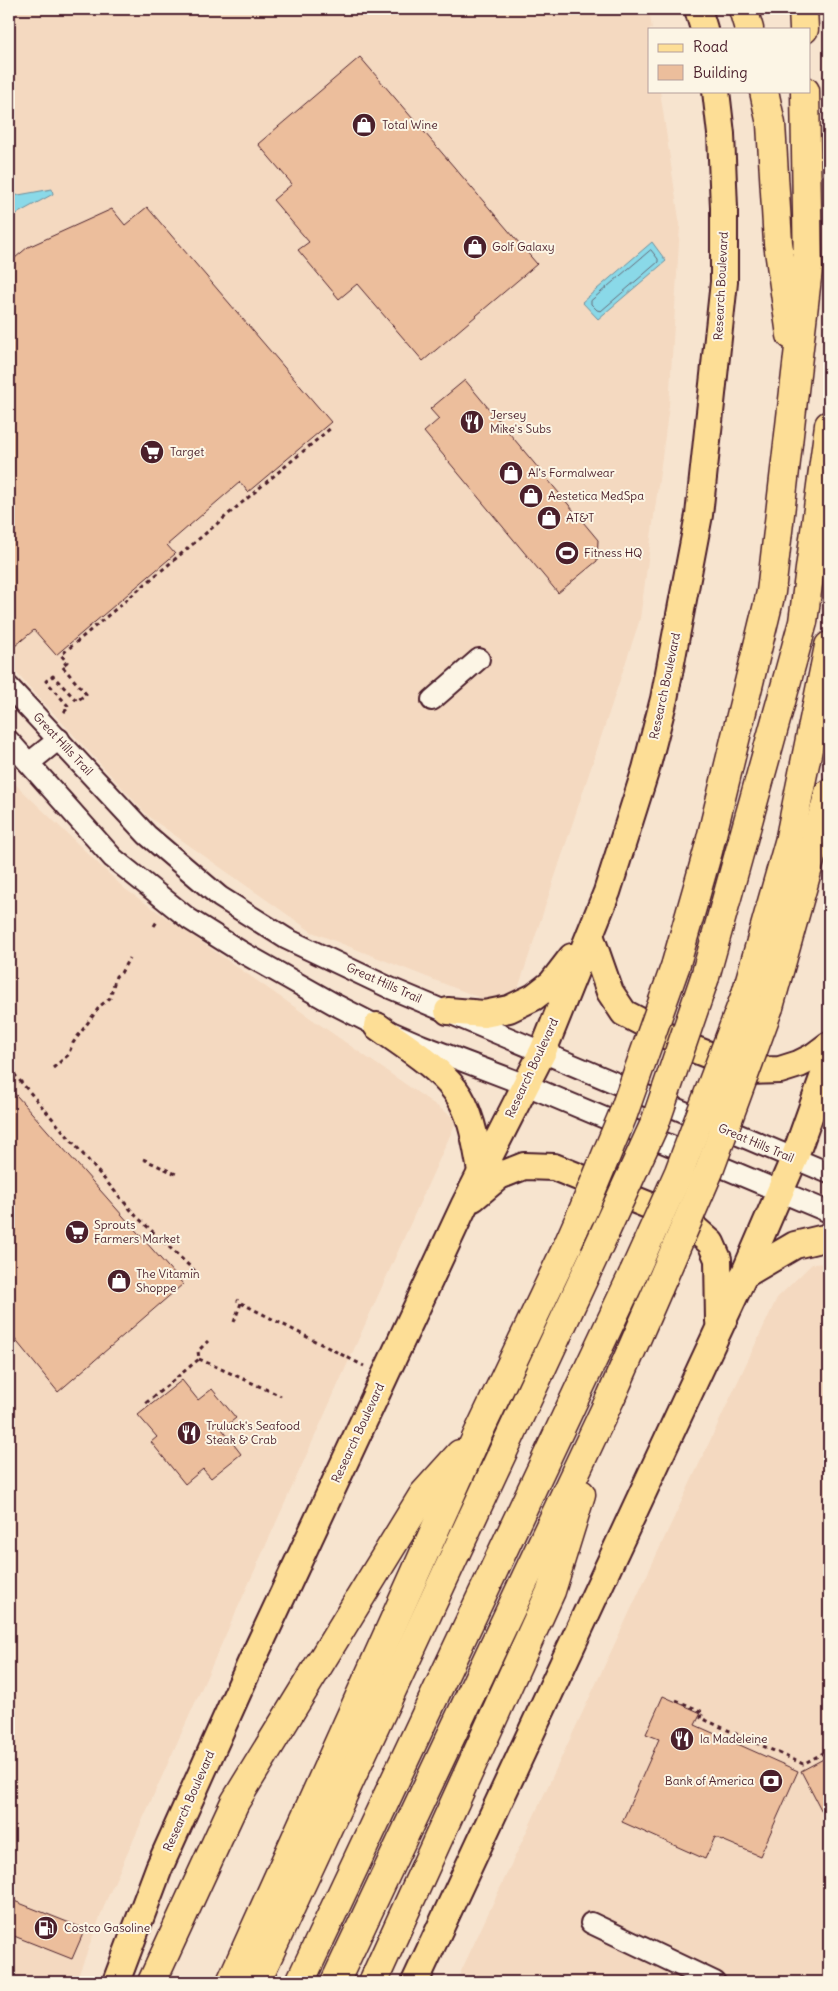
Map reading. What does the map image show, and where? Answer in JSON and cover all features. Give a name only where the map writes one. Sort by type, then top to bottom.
[{"type":"highway","points":[[743,9],[749,28]]},
{"type":"highway","points":[[803,9],[804,28]]},
{"type":"highway","points":[[764,92],[771,124],[778,243],[796,379]]},
{"type":"highway","points":[[231,1982],[478,1434],[567,1247],[622,1117],[675,967],[708,851],[771,592],[808,269],[805,92]]},
{"type":"highway","points":[[256,1982],[656,1123],[705,977],[803,622],[829,425]]},
{"type":"highway","points":[[300,1982],[634,1272],[679,1172],[746,994],[789,842],[829,646]]},
{"type":"highway","points":[[335,1982],[611,1397],[709,1171],[769,1007],[829,793]]},
{"type":"highway","points":[[373,1982],[551,1591],[611,1397]]},
{"type":"highway","points":[[152,1982],[235,1802],[423,1495],[478,1434]]},
{"type":"main road","points":[[698,9],[704,28]]},
{"type":"main road","name":"Research Boulevard","points":[[116,1982],[159,1868],[250,1665],[464,1206],[543,1051],[607,892],[646,769],[664,699],[699,515],[724,282],[724,208],[716,92]]},
{"type":"main road","points":[[448,1011],[484,1014],[509,1009],[534,997],[552,983],[590,935]]},
{"type":"main road","points":[[590,935],[610,992],[624,1012],[690,1048],[750,1071],[780,1070],[799,1064],[813,1057],[829,1045]]},
{"type":"main road","points":[[377,1026],[434,1069],[456,1090],[469,1117],[481,1171]]},
{"type":"main road","points":[[416,1982],[744,1275],[794,1159],[829,1061]]},
{"type":"main road","points":[[464,1206],[498,1176],[524,1166],[554,1168],[685,1220],[711,1243],[718,1259],[719,1329]]},
{"type":"main road","points":[[744,1275],[795,1245],[829,1237]]},
{"type":"street","points":[[432,700],[479,659]]},
{"type":"street","name":"Great Hills Trail","points":[[9,687],[146,835],[220,897],[287,939],[390,988],[829,1173]]},
{"type":"street","points":[[29,763],[59,739]]},
{"type":"street","points":[[9,741],[113,858],[189,919],[283,976],[377,1026],[829,1212]]},
{"type":"street","points":[[591,1923],[715,1982]]},
{"type":"path","points":[[64,712],[69,707],[46,681],[53,676],[77,701],[86,694],[62,666],[67,662],[61,655],[332,427]]},
{"type":"path","points":[[53,1068],[68,1055],[73,1043],[100,1006],[110,998],[116,976],[121,973],[128,958]]},
{"type":"path","points":[[9,1068],[136,1216],[199,1275]]},
{"type":"path","points":[[143,1159],[178,1175]]},
{"type":"path","points":[[234,1322],[239,1301],[365,1366]]},
{"type":"path","points":[[199,1359],[198,1351],[208,1342]]},
{"type":"path","points":[[199,1359],[281,1396]]},
{"type":"path","points":[[146,1403],[199,1359]]},
{"type":"path","points":[[676,1700],[703,1712],[700,1718],[802,1764],[829,1750]]},
{"type":"shaded area","points":[[9,9],[649,9],[652,28],[648,28],[648,92],[660,92],[680,226],[669,406],[640,619],[511,1010],[312,932],[149,817],[9,665]]},
{"type":"shaded area","points":[[9,778],[125,889],[457,1120],[106,1901],[76,1982],[9,1982]]},
{"type":"shaded area","points":[[829,1263],[829,1982],[456,1982],[777,1298],[812,1264]]},
{"type":"water","points":[[52,189],[53,194],[9,218],[9,195],[13,196]]},
{"type":"water","points":[[652,242],[666,261],[598,319],[582,302]]},
{"type":"building","points":[[360,57],[537,264],[423,361],[357,284],[339,299],[298,250],[309,242],[273,200],[292,184],[258,144]]},
{"type":"building","name":"Target","points":[[147,207],[331,422],[248,492],[240,482],[167,545],[175,554],[56,655],[34,630],[9,651],[9,263],[28,247],[112,209],[125,225]]},
{"type":"building","points":[[465,380],[598,540],[597,561],[558,593],[424,432],[439,419],[430,409]]},
{"type":"building","points":[[9,1087],[183,1284],[58,1392],[9,1332]]},
{"type":"building","name":"Truluck's Seafood Steak & Crab","points":[[182,1380],[198,1400],[212,1389],[236,1418],[222,1429],[241,1454],[211,1478],[203,1469],[185,1484],[151,1442],[157,1437],[138,1415]]},
{"type":"building","points":[[663,1696],[701,1713],[695,1725],[798,1771],[760,1856],[715,1837],[705,1859],[622,1822],[659,1739],[646,1734]]},
{"type":"building","points":[[829,1756],[829,1825],[801,1771]]},
{"type":"building","name":"Costco Gasoline","points":[[9,1899],[85,1929],[72,1959],[9,1934]]},
{"type":"place","name":"Total Wine","points":[[364,125]]},
{"type":"place","name":"Golf Galaxy","points":[[475,247]]},
{"type":"place","name":"Jersey Mike's Subs","points":[[472,422]]},
{"type":"place","name":"Target","points":[[152,452]]},
{"type":"place","name":"Al's Formalwear","points":[[511,473]]},
{"type":"place","name":"Aestetica MedSpa","points":[[531,496]]},
{"type":"place","name":"AT&T","points":[[549,518]]},
{"type":"place","name":"Fitness HQ","points":[[567,553]]},
{"type":"place","name":"Sprouts Farmers Market","points":[[77,1232]]},
{"type":"place","name":"The Vitamin Shoppe","points":[[119,1281]]},
{"type":"place","name":"Truluck's Seafood Steak & Crab","points":[[189,1433]]},
{"type":"place","name":"la Madeleine","points":[[682,1739]]},
{"type":"place","name":"Bank of America","points":[[771,1781]]},
{"type":"place","name":"Costco Gasoline","points":[[46,1928]]}]
